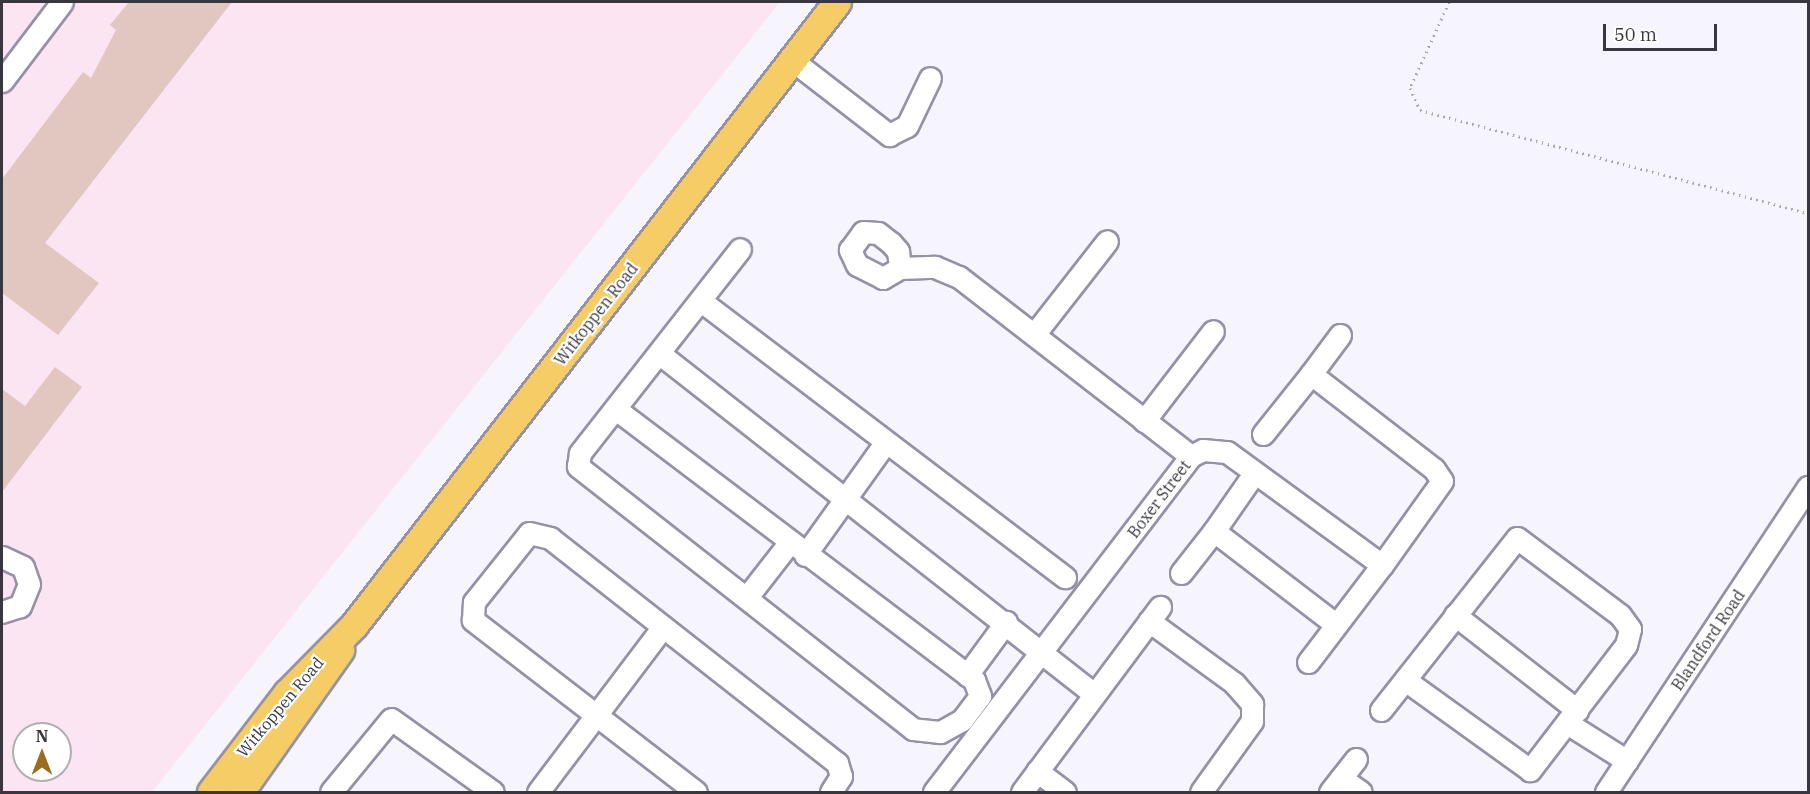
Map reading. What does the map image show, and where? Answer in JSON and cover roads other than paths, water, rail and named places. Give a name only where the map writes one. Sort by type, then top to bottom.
[{"type":"main road","name":"Witkoppen Road","points":[[211,792],[287,693],[354,625],[792,60],[829,5]]},
{"type":"main road","name":"Witkoppen Road","points":[[240,792],[325,678],[354,625]]},
{"type":"street","points":[[2,81],[62,2]]},
{"type":"street","points":[[792,60],[889,135],[907,126],[930,78]]},
{"type":"street","points":[[1036,332],[1107,241]]},
{"type":"street","points":[[617,410],[797,549],[967,675],[980,690],[969,711],[954,726],[920,732],[578,466],[580,453],[617,410],[740,249]]},
{"type":"street","points":[[900,268],[948,270],[1036,332],[1144,421],[1191,456]]},
{"type":"street","points":[[701,301],[1065,577]]},
{"type":"street","points":[[1144,421],[1213,331]]},
{"type":"street","points":[[1263,434],[1340,335]]},
{"type":"street","points":[[660,354],[1043,650],[1094,694]]},
{"type":"street","points":[[1308,662],[1437,494],[1441,477],[1311,374]]},
{"type":"street","points":[[747,597],[846,498],[886,442]]},
{"type":"street","name":"Boxer Street","points":[[934,792],[1191,456],[1209,448],[1227,452],[1382,565]]},
{"type":"street","points":[[1181,573],[1248,482]]},
{"type":"street","name":"Blandford Road","points":[[1613,790],[1627,761],[1809,487]]},
{"type":"street","points":[[1214,531],[1335,624]]},
{"type":"street","points":[[696,792],[476,622],[474,602],[535,532],[663,627],[840,766],[840,779],[831,792]]},
{"type":"street","points":[[1381,710],[1510,542],[1520,538],[1534,547],[1630,629],[1626,645],[1534,769],[1526,770],[1405,680]]},
{"type":"street","points":[[2,557],[23,567],[30,584],[20,606],[3,614]]},
{"type":"street","points":[[1022,792],[1155,614],[1234,683],[1252,704],[1252,721],[1201,792]]},
{"type":"street","points":[[1455,615],[1572,717],[1627,761]]},
{"type":"street","points":[[967,675],[1006,622]]},
{"type":"street","points":[[538,792],[598,716],[663,627]]},
{"type":"street","points":[[331,792],[391,719],[493,792]]},
{"type":"street","points":[[1356,759],[1336,785],[1361,792]]},
{"type":"street","points":[[1037,771],[1065,792]]}]
